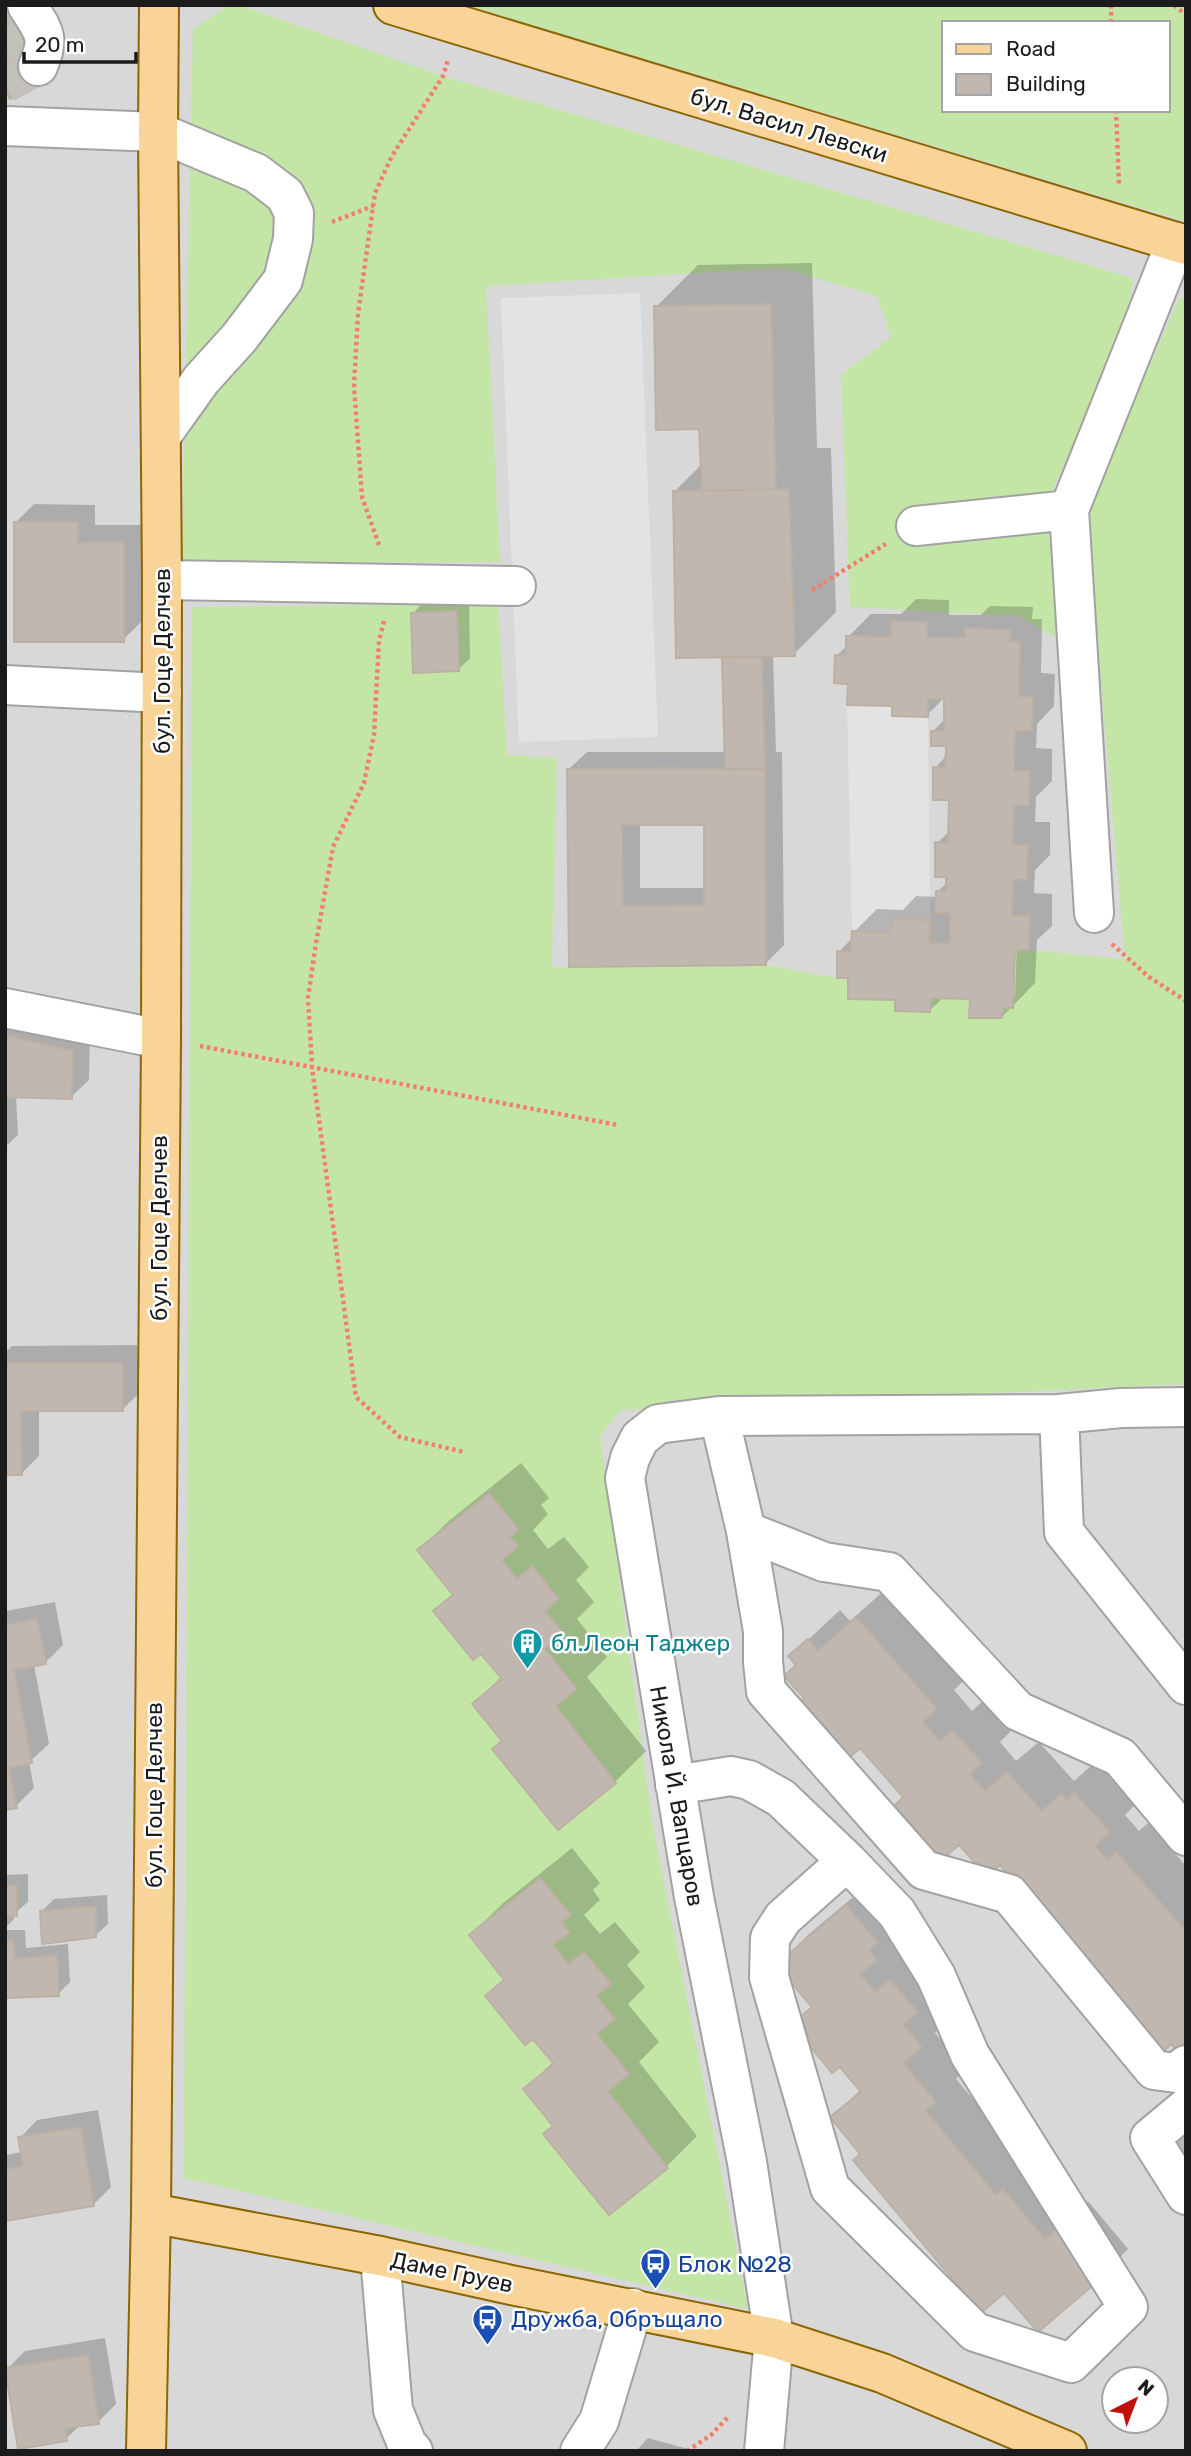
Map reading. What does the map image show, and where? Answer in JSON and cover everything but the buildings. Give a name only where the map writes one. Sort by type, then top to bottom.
[{"type":"main road","name":"бул. Гоце Делчев","points":[[146,2451],[151,2213],[161,1039],[159,5]]},
{"type":"main road","name":"бул. Васил Левски","points":[[393,5],[1181,243]]},
{"type":"main road","name":"Даме Груев","points":[[151,2213],[380,2256],[774,2338],[882,2373],[1067,2451]]},
{"type":"street","points":[[5,126],[158,132],[256,173],[285,195],[294,213],[293,239],[283,280],[239,338],[201,380],[161,436]]},
{"type":"street","points":[[1094,913],[1069,510],[1181,243]]},
{"type":"street","points":[[916,526],[1069,510]]},
{"type":"street","points":[[162,580],[516,586]]},
{"type":"street","points":[[5,685],[162,693]]},
{"type":"street","points":[[5,1008],[161,1039]]},
{"type":"street","name":"Никола Й. Вапцаров","points":[[764,2451],[774,2338],[747,2162],[694,1897],[675,1785],[625,1478],[630,1458],[640,1438],[658,1424],[719,1416],[1059,1414],[1121,1408],[1186,1407]]},
{"type":"street","points":[[1059,1414],[1064,1532],[1186,1685]]},
{"type":"street","points":[[719,1416],[746,1531],[763,1631],[766,1691],[924,1870],[1009,1894],[1154,2070],[1176,2074],[1186,2065]]},
{"type":"street","points":[[746,1531],[824,1562],[889,1572],[1018,1711],[1120,1757],[1186,1836]]},
{"type":"street","points":[[675,1785],[732,1776],[749,1780],[781,1798],[847,1861],[897,1913],[936,1976],[970,2055],[1128,2306],[1071,2363],[975,2332],[830,2188],[769,1977],[770,1938],[783,1917],[847,1861]]},
{"type":"street","points":[[1186,2108],[1150,2138],[1186,2195]]},
{"type":"street","points":[[380,2256],[393,2410],[407,2444],[413,2451]]},
{"type":"street","points":[[580,2451],[599,2421],[633,2308]]},
{"type":"path","points":[[1174,5],[1186,15]]},
{"type":"path","points":[[443,76],[392,156],[375,193],[358,314],[354,387],[362,497],[393,584],[379,641],[374,735],[365,783],[333,847],[309,998],[312,1067],[356,1397],[400,1437],[464,1452]]},
{"type":"path","points":[[1116,112],[1122,225]]},
{"type":"path","points":[[811,590],[916,526]]},
{"type":"path","points":[[1094,913],[1109,941],[1149,977],[1186,1001]]},
{"type":"path","points":[[161,1039],[618,1125]]},
{"type":"shaded area","points":[[5,5],[1186,5],[1186,2451],[5,2451]]},
{"type":"shaded area","points":[[640,293],[658,737],[519,742],[501,298]]},
{"type":"shaded area","points":[[847,705],[892,706],[892,716],[928,717],[930,920],[892,919],[891,933],[852,931]]},
{"type":"green space","points":[[230,5],[239,5],[443,76],[1133,278],[1125,338],[1046,503],[1059,640],[1019,616],[850,607],[841,375],[891,337],[877,296],[782,268],[486,286],[500,562],[182,563],[193,29]]},
{"type":"green space","points":[[466,5],[1186,5],[1186,221],[1120,202]]},
{"type":"green space","points":[[1180,297],[1186,299],[1186,1384],[621,1410],[600,1436],[652,1821],[748,2309],[184,2178],[192,607],[498,603],[507,755],[557,758],[552,967],[766,965],[837,978],[1029,950],[1125,959],[1086,508]]},
{"type":"tunnel","points":[[5,48],[23,40]]},
{"type":"tunnel","points":[[5,84],[38,66]]},
{"type":"place","name":"бл.Леон Таджер","points":[[528,1670]]},
{"type":"place","name":"Блок №28","points":[[655,2291]]},
{"type":"place","name":"Дружба, Обръщало","points":[[488,2346]]}]
